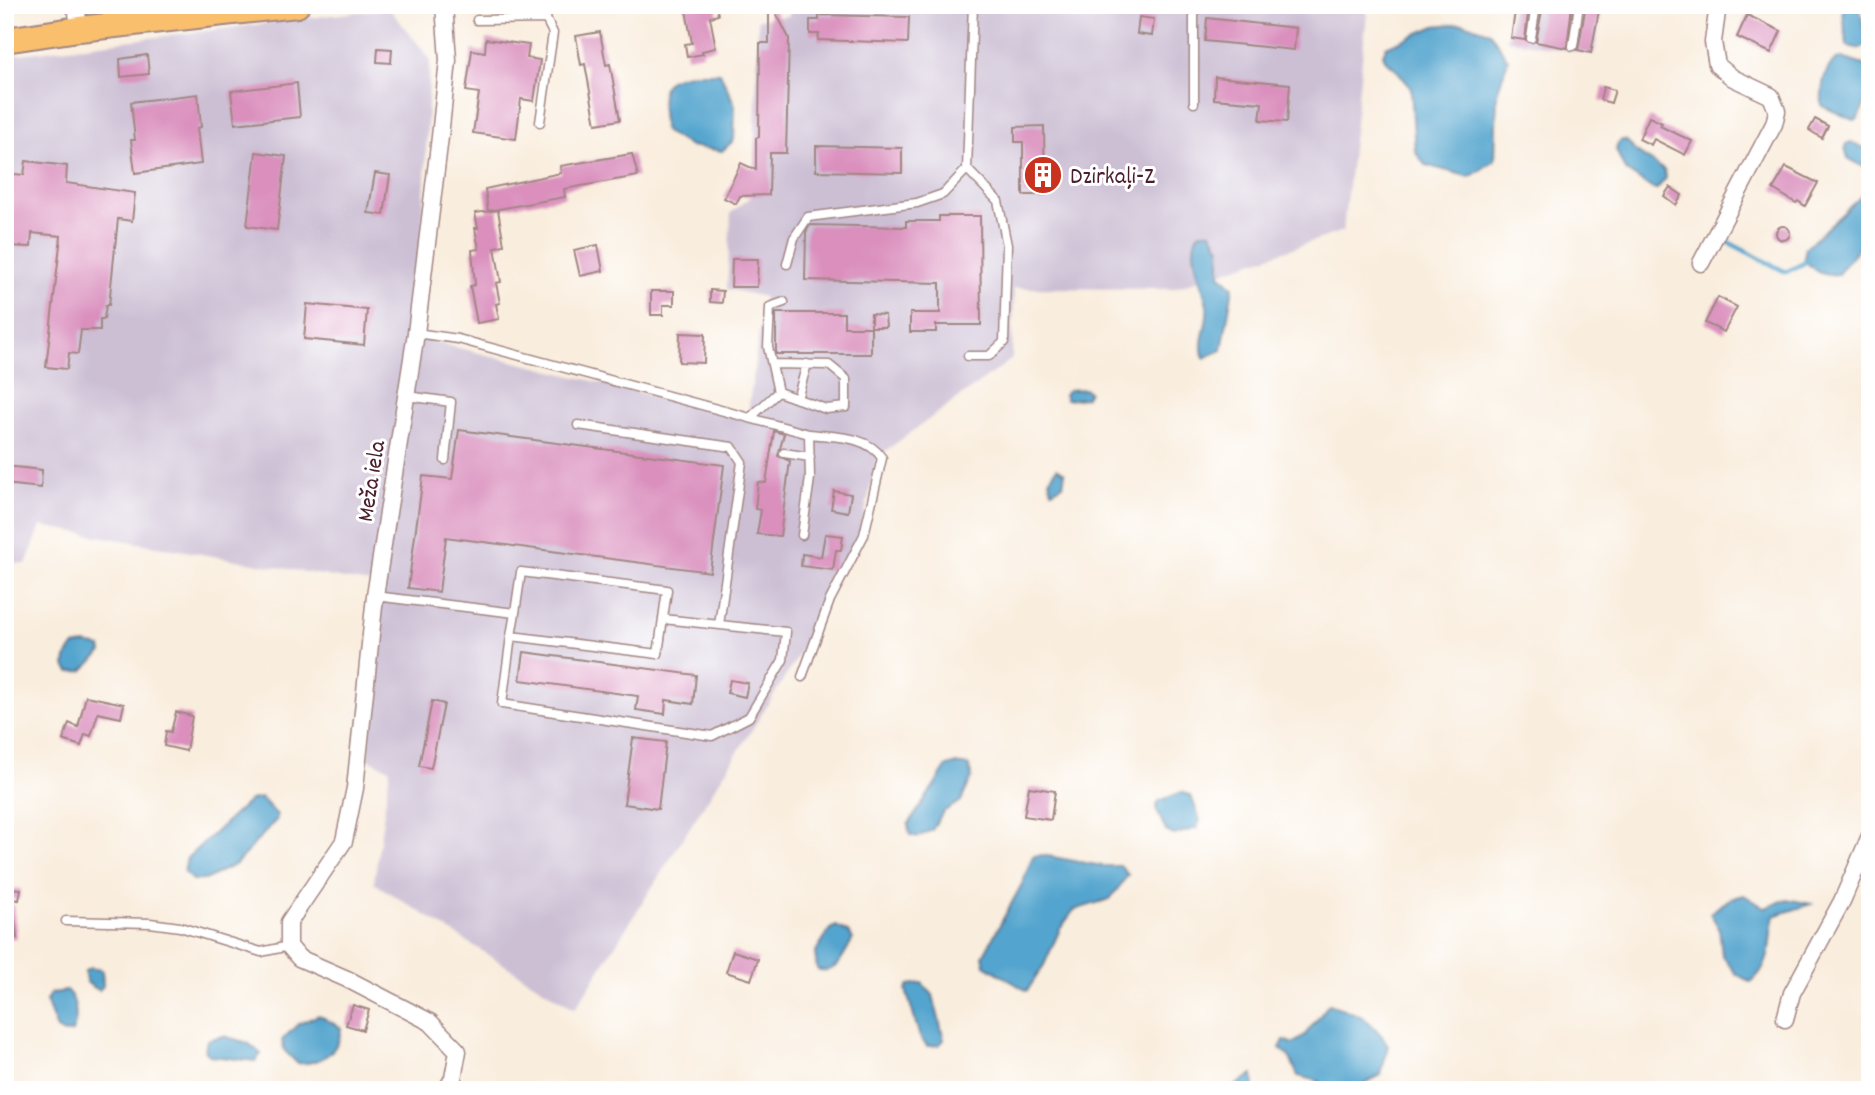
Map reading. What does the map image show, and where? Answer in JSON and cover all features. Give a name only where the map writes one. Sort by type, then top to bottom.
[{"type":"main road","points":[[5,40],[75,13],[297,5]]},
{"type":"street","name":"Meža iela","points":[[289,946],[289,922],[344,841],[355,788],[375,596],[416,333],[448,60],[444,5]]},
{"type":"street","points":[[1701,263],[1774,124],[1777,111],[1771,96],[1733,78],[1717,65],[1713,42],[1718,5]]},
{"type":"street","points":[[1785,1019],[1792,993],[1842,901],[1870,836]]},
{"type":"street","points":[[289,946],[299,958],[347,979],[430,1022],[458,1051],[453,1078],[446,1090]]},
{"type":"lane","points":[[540,122],[553,33],[546,19],[548,5]]},
{"type":"lane","points":[[787,264],[793,239],[808,218],[917,203],[943,194],[967,169],[973,5]]},
{"type":"lane","points":[[1183,5],[1194,9],[1194,103]]},
{"type":"lane","points":[[1531,38],[1536,5]]},
{"type":"lane","points":[[1573,46],[1579,5]]},
{"type":"lane","points":[[477,20],[546,19]]},
{"type":"lane","points":[[967,169],[998,201],[1007,245],[1004,342],[989,356],[968,356]]},
{"type":"lane","points":[[778,392],[768,346],[770,307],[785,302]]},
{"type":"lane","points":[[416,333],[458,339],[809,434],[862,441],[876,449],[882,458],[864,534],[830,600],[802,677]]},
{"type":"lane","points":[[772,364],[829,365],[846,379],[846,407],[826,409],[778,392]]},
{"type":"lane","points":[[797,399],[807,364]]},
{"type":"lane","points":[[750,418],[778,392]]},
{"type":"lane","points":[[407,396],[451,401],[445,460]]},
{"type":"lane","points":[[578,425],[732,447],[742,462],[719,625]]},
{"type":"lane","points":[[802,536],[810,478],[809,434]]},
{"type":"lane","points":[[784,453],[810,457]]},
{"type":"lane","points":[[511,636],[658,654],[667,590],[521,572],[511,636],[502,705],[712,736],[749,717],[783,660],[786,632],[663,619]]},
{"type":"lane","points":[[375,596],[515,613]]},
{"type":"lane","points":[[66,921],[150,923],[180,927],[261,952],[289,946]]},
{"type":"shaded area","points":[[789,5],[1368,5],[1343,231],[1172,289],[1014,288],[1012,359],[877,457],[861,530],[794,663],[575,1009],[374,883],[390,769],[368,759],[379,585],[41,526],[26,564],[5,562],[5,56],[389,8],[430,59],[418,338],[747,419],[764,297],[727,289],[731,213],[753,195],[758,19],[789,16]]},
{"type":"shaded area","points":[[1512,5],[1603,5],[1594,55],[1507,40]]},
{"type":"water","points":[[1842,5],[1859,5],[1867,44],[1861,49],[1847,46]]},
{"type":"water","points":[[1463,23],[1490,32],[1508,60],[1497,93],[1495,160],[1470,177],[1425,165],[1415,151],[1411,88],[1386,61],[1383,54],[1386,47],[1435,26]]},
{"type":"water","points":[[1842,58],[1870,67],[1870,93],[1857,120],[1822,106],[1827,71]]},
{"type":"water","points":[[693,73],[720,73],[735,105],[734,140],[722,151],[690,146],[664,131],[661,103],[663,89],[670,80]]},
{"type":"water","points":[[1622,140],[1664,170],[1666,178],[1657,189],[1625,170],[1616,150]]},
{"type":"water","points":[[1852,143],[1870,150],[1870,169],[1848,158],[1846,144]]},
{"type":"water","points":[[1870,188],[1870,233],[1838,274],[1822,274],[1814,270],[1804,258],[1806,247]]},
{"type":"water","points":[[1200,232],[1211,232],[1220,248],[1220,274],[1233,287],[1222,350],[1204,358],[1202,345],[1207,305],[1196,266],[1194,247]]},
{"type":"water","points":[[1085,389],[1089,392],[1085,398],[1066,400],[1064,395],[1068,390]]},
{"type":"water","points":[[1057,468],[1065,473],[1063,485],[1052,491],[1049,480]]},
{"type":"water","points":[[85,644],[101,647],[102,652],[82,671],[69,672],[65,666],[66,658],[74,646]]},
{"type":"water","points":[[947,766],[969,766],[972,777],[961,801],[943,812],[932,830],[918,837],[910,835],[908,825]]},
{"type":"water","points":[[1182,792],[1191,796],[1200,820],[1197,828],[1174,835],[1166,831],[1156,808],[1159,801]]},
{"type":"water","points":[[261,798],[277,815],[277,819],[236,864],[205,880],[193,880],[184,872],[187,858],[250,800]]},
{"type":"water","points":[[1042,855],[1102,866],[1121,866],[1128,875],[1110,899],[1074,910],[1060,929],[1044,965],[1027,991],[985,965],[983,956],[1022,884],[1033,856]]},
{"type":"water","points":[[1744,895],[1765,908],[1787,899],[1811,904],[1774,916],[1767,959],[1764,967],[1751,982],[1736,974],[1722,955],[1719,928],[1710,913],[1730,899]]},
{"type":"water","points":[[836,926],[848,932],[853,939],[835,967],[824,971],[817,969],[815,953],[830,929]]},
{"type":"water","points":[[90,968],[102,970],[103,986],[99,990],[86,981],[85,971]]},
{"type":"water","points":[[922,983],[933,995],[944,1040],[939,1045],[927,1046],[920,1037],[906,990],[909,985]]},
{"type":"water","points":[[67,991],[75,1005],[76,1016],[72,1032],[64,1033],[57,1029],[46,1001],[51,993]]},
{"type":"water","points":[[1329,1004],[1369,1022],[1388,1045],[1381,1075],[1365,1083],[1371,1090],[1306,1090],[1319,1081],[1298,1076],[1290,1058],[1280,1048],[1284,1040],[1293,1044],[1305,1035]]},
{"type":"water","points":[[319,1015],[341,1028],[337,1044],[320,1059],[297,1063],[284,1050],[282,1040],[298,1024]]},
{"type":"water","points":[[223,1036],[248,1043],[261,1054],[255,1061],[211,1056],[205,1051],[207,1040]]},
{"type":"water","points":[[1253,1074],[1254,1090],[1229,1090]]},
{"type":"building","points":[[685,5],[716,5],[718,15],[710,17],[716,48],[687,57],[685,44],[692,43]]},
{"type":"building","points":[[769,5],[772,5],[789,38],[786,153],[770,153],[769,195],[740,196],[736,204],[724,198],[741,163],[756,170],[760,43],[769,43]]},
{"type":"building","points":[[1516,5],[1529,5],[1525,40],[1511,38]]},
{"type":"building","points":[[1543,5],[1572,5],[1567,48],[1536,42]]},
{"type":"building","points":[[1586,5],[1600,5],[1591,53],[1578,50]]},
{"type":"building","points":[[819,15],[909,17],[908,43],[818,40],[819,34],[810,34],[810,20],[819,20]]},
{"type":"building","points":[[1747,15],[1781,31],[1771,53],[1737,37]]},
{"type":"building","points":[[1139,17],[1154,19],[1152,36],[1137,34]]},
{"type":"building","points":[[1207,18],[1296,28],[1294,50],[1205,41]]},
{"type":"building","points":[[600,32],[606,65],[610,64],[620,120],[596,124],[585,64],[581,65],[576,36]]},
{"type":"building","points":[[486,39],[529,45],[527,58],[540,60],[534,101],[521,99],[516,139],[473,133],[479,93],[466,91],[472,50],[485,52]]},
{"type":"building","points":[[378,48],[392,49],[391,63],[377,62]]},
{"type":"building","points":[[147,55],[149,74],[121,77],[120,59]]},
{"type":"building","points":[[1215,77],[1290,84],[1287,122],[1260,120],[1262,103],[1214,99]]},
{"type":"building","points":[[297,83],[300,117],[235,124],[231,91]]},
{"type":"building","points":[[1603,87],[1615,90],[1611,103],[1600,100]]},
{"type":"building","points":[[198,94],[201,127],[197,128],[201,164],[135,173],[131,140],[135,140],[131,102]]},
{"type":"building","points":[[1649,117],[1662,123],[1660,126],[1692,141],[1685,155],[1654,139],[1651,145],[1639,139]]},
{"type":"building","points":[[1815,119],[1828,126],[1822,138],[1809,130]]},
{"type":"building","points":[[1044,126],[1045,195],[1023,195],[1023,142],[1015,142],[1015,127]]},
{"type":"building","points":[[816,146],[902,148],[902,173],[816,171]]},
{"type":"building","points":[[256,152],[286,156],[277,230],[247,226]]},
{"type":"building","points":[[632,154],[638,176],[564,189],[565,197],[488,211],[485,189],[561,173],[560,166]]},
{"type":"building","points":[[26,161],[67,166],[66,183],[135,193],[132,221],[118,219],[109,305],[106,305],[104,319],[100,319],[100,330],[81,330],[78,354],[69,353],[67,369],[46,367],[61,236],[32,233],[31,247],[5,246],[5,173],[24,175]]},
{"type":"building","points":[[1786,167],[1818,183],[1805,206],[1773,189]]},
{"type":"building","points":[[375,173],[390,175],[384,215],[368,213]]},
{"type":"building","points":[[1670,187],[1682,195],[1676,205],[1664,196]]},
{"type":"building","points":[[498,210],[504,245],[495,247],[501,282],[496,283],[500,303],[496,304],[499,319],[477,323],[470,286],[475,285],[472,250],[479,249],[475,213]]},
{"type":"building","points":[[939,216],[980,216],[981,325],[936,325],[936,332],[910,332],[910,313],[940,313],[940,283],[805,280],[806,232],[810,225],[906,227],[906,221],[939,221]]},
{"type":"building","points":[[1780,226],[1786,226],[1790,233],[1786,240],[1780,240],[1776,236],[1776,230]]},
{"type":"building","points":[[598,245],[603,271],[580,276],[574,250]]},
{"type":"building","points":[[732,259],[758,259],[757,287],[731,287]]},
{"type":"building","points":[[710,290],[723,291],[722,303],[710,302]]},
{"type":"building","points":[[651,291],[674,291],[674,305],[663,305],[663,315],[651,315]]},
{"type":"building","points":[[1718,297],[1737,307],[1724,332],[1705,323]]},
{"type":"building","points":[[307,304],[367,310],[364,345],[304,339]]},
{"type":"building","points":[[776,313],[844,313],[844,327],[871,327],[871,354],[776,354]]},
{"type":"building","points":[[871,314],[885,315],[886,327],[871,327]]},
{"type":"building","points":[[680,333],[705,334],[704,363],[679,362]]},
{"type":"building","points":[[459,430],[724,465],[710,572],[446,537],[439,592],[408,588],[423,476],[452,479]]},
{"type":"building","points":[[774,431],[784,434],[778,456],[790,461],[780,536],[757,534],[761,510],[755,509],[758,482],[766,483]]},
{"type":"building","points":[[5,466],[42,470],[41,488],[5,484]]},
{"type":"building","points":[[834,491],[851,494],[848,512],[831,509]]},
{"type":"building","points":[[825,534],[843,536],[841,550],[836,550],[833,570],[801,566],[802,554],[821,557]]},
{"type":"building","points":[[524,652],[696,675],[693,704],[666,700],[665,714],[636,710],[638,696],[520,680]]},
{"type":"building","points":[[730,680],[748,683],[745,697],[727,693]]},
{"type":"building","points":[[86,696],[124,704],[121,718],[98,713],[91,736],[85,734],[81,746],[63,740],[69,723],[78,727]]},
{"type":"building","points":[[432,701],[444,704],[431,768],[419,766]]},
{"type":"building","points":[[176,712],[192,716],[186,751],[164,746],[166,731],[171,732]]},
{"type":"building","points":[[633,738],[666,742],[658,809],[624,804]]},
{"type":"building","points":[[1029,787],[1055,791],[1051,820],[1024,816]]},
{"type":"building","points":[[5,888],[21,889],[19,900],[5,898]]},
{"type":"building","points":[[13,904],[17,938],[5,939],[5,905]]},
{"type":"building","points":[[733,951],[758,959],[751,980],[726,972]]},
{"type":"building","points":[[353,1005],[369,1010],[363,1030],[346,1025]]},
{"type":"waterway","points":[[1730,224],[1725,236],[1728,242],[1786,272],[1806,262]]},
{"type":"place","name":"Dzirkaļi-Z","points":[[1043,175]]}]
